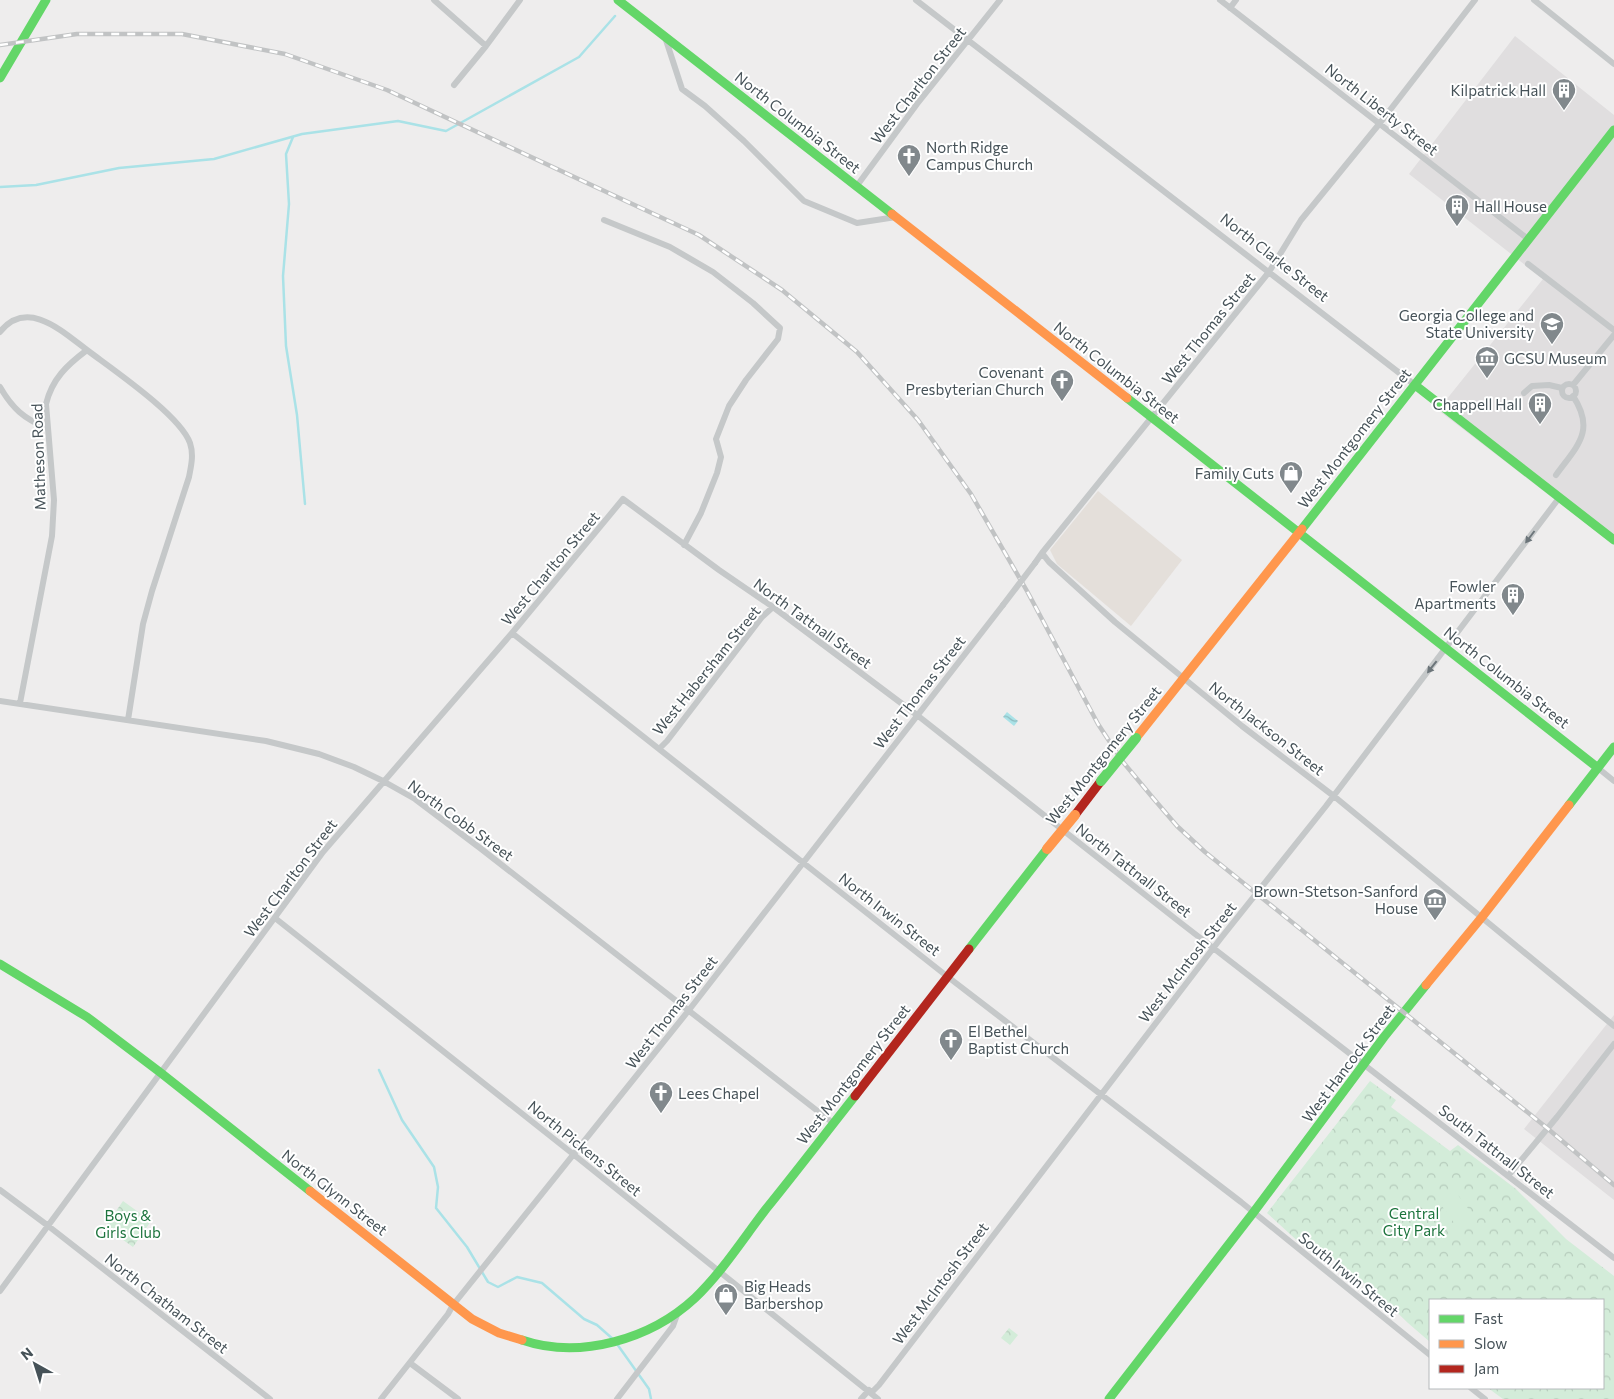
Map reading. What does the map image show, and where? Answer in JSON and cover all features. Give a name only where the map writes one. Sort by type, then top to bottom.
[{"type":"main road","points":[[0,78],[46,0]]},
{"type":"main road","name":"North Columbia Street","points":[[618,0],[1598,768]]},
{"type":"main road","name":"West Montgomery Street","points":[[678,1312],[692,1301],[718,1271],[1047,849],[1185,678],[1614,130]]},
{"type":"main road","name":"North Clarke Street","points":[[1416,385],[1614,540]]},
{"type":"main road","name":"West Hancock Street","points":[[1108,1399],[1253,1213],[1384,1038],[1482,917],[1614,747]]},
{"type":"main road","name":"North Glynn Street","points":[[0,964],[87,1017],[482,1325],[510,1338],[541,1345],[569,1348],[604,1345],[628,1338],[651,1329],[678,1312]]},
{"type":"street","points":[[434,0],[486,46]]},
{"type":"street","points":[[454,85],[520,0]]},
{"type":"street","name":"North Clarke Street","points":[[916,0],[1416,385]]},
{"type":"street","name":"West Charlton Street","points":[[856,187],[917,104],[970,40],[1000,0]]},
{"type":"street","name":"North Liberty Street","points":[[1220,0],[1528,239]]},
{"type":"street","points":[[1230,8],[1236,0]]},
{"type":"street","name":"West Thomas Street","points":[[381,1399],[689,1010],[1042,553],[1269,272],[1302,220],[1475,0]]},
{"type":"street","points":[[1534,0],[1614,64]]},
{"type":"street","points":[[666,37],[682,89],[706,106],[804,201],[857,223],[896,217]]},
{"type":"street","points":[[604,220],[670,247],[713,272],[753,302],[780,328],[778,340],[728,406],[716,439],[721,457],[717,473],[701,513],[684,545]]},
{"type":"street","points":[[1528,264],[1614,330]]},
{"type":"street","points":[[0,332],[6,325],[15,320],[28,317],[45,321],[61,330],[173,418],[186,434],[190,444],[192,460],[189,478],[143,624],[128,720]]},
{"type":"street","points":[[1573,385],[1614,335]]},
{"type":"street","name":"Matheson Road","points":[[20,703],[52,536],[54,500],[46,428],[48,393],[57,376],[87,350]]},
{"type":"street","points":[[1562,388],[1567,384],[1573,385]]},
{"type":"street","points":[[1524,393],[1532,386],[1549,385],[1562,388]]},
{"type":"street","points":[[1562,388],[1562,393],[1568,398],[1573,396],[1576,391],[1573,385]]},
{"type":"street","points":[[0,387],[17,411],[30,422],[46,428]]},
{"type":"street","points":[[1556,474],[1582,440],[1584,429],[1582,415],[1573,396]]},
{"type":"street","name":"West McIntosh Street","points":[[861,1399],[870,1392],[1101,1096],[1447,648],[1559,498]]},
{"type":"street","name":"West Charlton Street","points":[[0,1291],[323,852],[512,633],[623,499]]},
{"type":"street","name":"North Tattnall Street","points":[[623,499],[684,545],[773,607],[917,715],[1364,1064]]},
{"type":"street","name":"North Jackson Street","points":[[1042,553],[1049,562],[1115,622],[1242,726],[1333,795],[1614,1026]]},
{"type":"street","name":"West Habersham Street","points":[[659,749],[762,617],[773,607]]},
{"type":"street","name":"North Irwin Street","points":[[512,633],[948,977],[1253,1213]]},
{"type":"street","name":"North Cobb Street","points":[[0,701],[266,741],[319,754],[354,767],[383,781],[415,799],[833,1123]]},
{"type":"street","points":[[1598,768],[1614,781]]},
{"type":"street","name":"North Pickens Street","points":[[275,918],[574,1154],[878,1399]]},
{"type":"street","points":[[1508,1176],[1558,1117],[1614,1044]]},
{"type":"street","name":"South Tattnall Street","points":[[1364,1064],[1614,1258]]},
{"type":"street","name":"North Chatham Street","points":[[0,1190],[270,1399]]},
{"type":"street","name":"South Irwin Street","points":[[1253,1213],[1429,1354]]},
{"type":"street","name":"West Montgomery Street","points":[[617,1399],[673,1326],[678,1312]]},
{"type":"street","points":[[410,1363],[458,1399]]},
{"type":"street","points":[[1472,1389],[1485,1399]]},
{"type":"shaded area","name":"Georgia College and State University","points":[[1515,36],[1614,115],[1614,545],[1438,410],[1543,279],[1409,174]]},
{"type":"shaded area","points":[[1098,491],[1182,560],[1131,626],[1057,564],[1050,550]]},
{"type":"shaded area","points":[[1614,1015],[1614,1200],[1524,1129]]},
{"type":"green space","name":"Central City Park","points":[[1370,1081],[1396,1100],[1391,1107],[1450,1151],[1458,1145],[1516,1189],[1566,1239],[1614,1276],[1614,1399],[1503,1399],[1489,1389],[1604,1389],[1604,1299],[1429,1299],[1429,1341],[1379,1295],[1328,1254],[1303,1246],[1267,1213]]},
{"type":"green space","points":[[1455,1191],[1473,1215],[1457,1227],[1439,1202]]},
{"type":"green space","name":"Boys & Girls Club","points":[[123,1201],[151,1221],[133,1247],[105,1227]]},
{"type":"green space","points":[[1009,1328],[1018,1335],[1010,1345],[1001,1338]]},
{"type":"water","points":[[1007,712],[1018,721],[1014,726],[1003,717]]},
{"type":"waterway","points":[[0,187],[36,185],[119,168],[214,159],[302,134],[398,121],[446,131],[579,57],[615,16]]},
{"type":"waterway","points":[[293,137],[286,154],[289,204],[283,276],[286,346],[297,415],[305,504]]},
{"type":"waterway","points":[[379,1070],[402,1120],[434,1167],[438,1187],[436,1208],[467,1247],[488,1282],[498,1287],[517,1277],[542,1283],[584,1319],[597,1325],[614,1340]]},
{"type":"waterway","points":[[617,1344],[649,1389],[651,1399]]},
{"type":"railway","points":[[0,45],[77,34],[182,34],[285,54],[387,90],[699,235],[782,290],[857,352],[918,420],[971,494],[1027,591],[1098,724],[1123,762],[1177,826],[1205,852],[1547,1128],[1614,1185]]},
{"type":"traffic: fast","points":[[0,78],[46,0]]},
{"type":"traffic: fast","points":[[618,0],[892,214]]},
{"type":"traffic: fast","points":[[1302,529],[1614,130]]},
{"type":"traffic: fast","points":[[1415,385],[1614,540]]},
{"type":"traffic: fast","points":[[1127,398],[1298,532]]},
{"type":"traffic: fast","points":[[1298,532],[1598,768]]},
{"type":"traffic: fast","points":[[1101,781],[1136,738]]},
{"type":"traffic: fast","points":[[1569,805],[1614,747]]},
{"type":"traffic: fast","points":[[969,949],[1047,849]]},
{"type":"traffic: fast","points":[[0,964],[87,1017],[310,1191]]},
{"type":"traffic: fast","points":[[1109,1399],[1253,1213],[1384,1037],[1426,985]]},
{"type":"traffic: fast","points":[[522,1340],[544,1346],[567,1348],[614,1342],[658,1325],[677,1312],[695,1298],[714,1277],[855,1096]]},
{"type":"traffic: slow","points":[[892,214],[1127,398]]},
{"type":"traffic: slow","points":[[1136,738],[1302,529]]},
{"type":"traffic: slow","points":[[1426,985],[1482,917],[1569,805]]},
{"type":"traffic: slow","points":[[1047,849],[1075,815]]},
{"type":"traffic: slow","points":[[310,1191],[472,1319],[499,1333],[522,1340]]},
{"type":"traffic: jam","points":[[1075,815],[1101,781]]},
{"type":"traffic: jam","points":[[855,1096],[969,949]]},
{"type":"place","name":"Kilpatrick Hall","points":[[1564,111]]},
{"type":"place","name":"North Ridge Campus Church","points":[[909,177]]},
{"type":"place","name":"Hall House","points":[[1457,227]]},
{"type":"place","name":"Georgia College and State University","points":[[1552,345]]},
{"type":"place","name":"GCSU Museum","points":[[1487,379]]},
{"type":"place","name":"Covenant Presbyterian Church","points":[[1062,402]]},
{"type":"place","name":"Chappell Hall","points":[[1540,425]]},
{"type":"place","name":"Family Cuts","points":[[1291,494]]},
{"type":"place","name":"Fowler Apartments","points":[[1513,616]]},
{"type":"place","name":"Brown-Stetson-Sanford House","points":[[1435,921]]},
{"type":"place","name":"El Bethel Baptist Church","points":[[951,1061]]},
{"type":"place","name":"Lees Chapel","points":[[661,1114]]},
{"type":"place","name":"Big Heads Barbershop","points":[[726,1316]]}]
